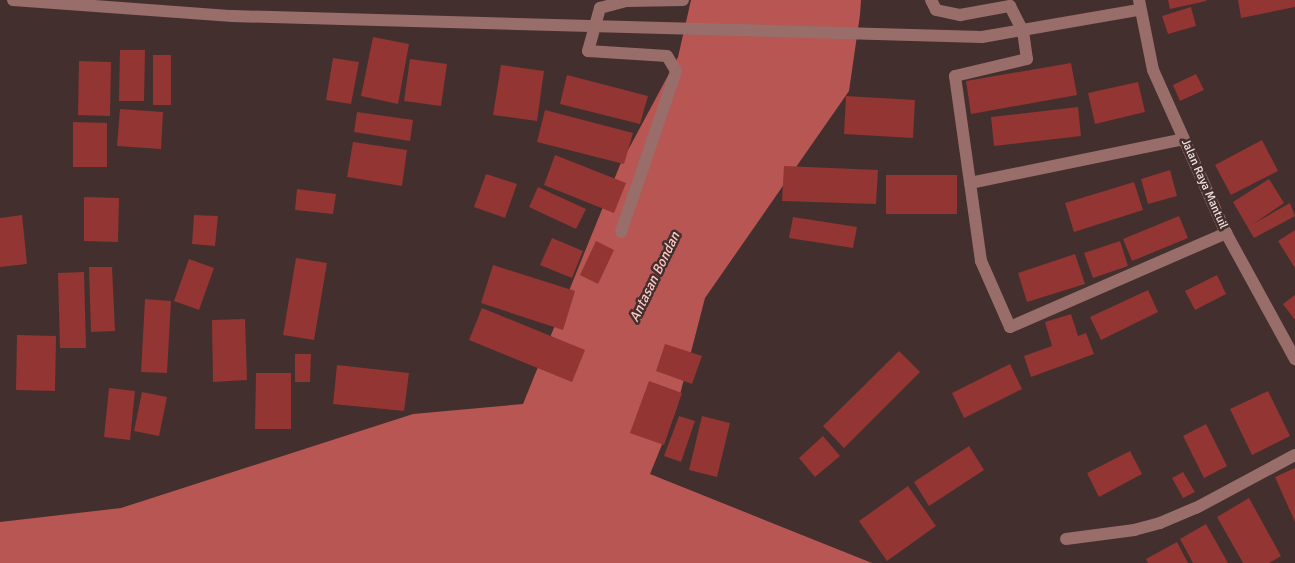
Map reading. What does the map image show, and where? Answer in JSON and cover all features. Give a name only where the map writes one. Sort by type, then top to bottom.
[{"type":"street","points":[[13,0],[232,16],[982,37],[1023,31],[1139,5]]},
{"type":"street","points":[[621,232],[676,71],[667,56],[588,51],[597,26],[600,8],[627,1],[683,0]]},
{"type":"street","points":[[931,0],[936,10],[960,16],[1010,6],[1023,31],[1027,59],[955,76],[981,261],[1010,328],[1226,233]]},
{"type":"street","name":"Jalan Raya Mantuil","points":[[1139,5],[1154,70],[1184,139],[1226,233],[1295,358]]},
{"type":"street","points":[[970,183],[1184,139]]},
{"type":"street","points":[[1066,539],[1134,530],[1160,523],[1196,508],[1295,454]]},
{"type":"water","name":"Antasan Bondan","points":[[691,0],[861,0],[849,91],[705,298],[676,410],[650,474],[872,563],[0,563],[0,522],[121,508],[413,414],[523,404],[620,165],[678,57]]},
{"type":"building","points":[[1168,0],[1206,0],[1206,1],[1170,9]]},
{"type":"building","points":[[1238,0],[1295,0],[1295,7],[1241,18]]},
{"type":"building","points":[[1191,7],[1196,26],[1168,34],[1162,16]]},
{"type":"building","points":[[373,37],[409,44],[398,104],[361,96]]},
{"type":"building","points":[[120,50],[145,50],[144,101],[119,101]]},
{"type":"building","points":[[153,55],[171,55],[171,105],[153,105]]},
{"type":"building","points":[[333,58],[359,62],[351,104],[326,100]]},
{"type":"building","points":[[410,59],[447,64],[441,106],[404,101]]},
{"type":"building","points":[[79,61],[111,62],[110,116],[78,115]]},
{"type":"building","points":[[1071,63],[1077,95],[971,114],[966,81]]},
{"type":"building","points":[[501,65],[544,71],[537,121],[493,115]]},
{"type":"building","points":[[1196,74],[1204,90],[1180,101],[1173,85]]},
{"type":"building","points":[[567,75],[648,96],[640,124],[560,104]]},
{"type":"building","points":[[1138,82],[1145,112],[1095,124],[1088,93]]},
{"type":"building","points":[[846,96],[915,100],[913,138],[844,134]]},
{"type":"building","points":[[1078,107],[1081,136],[994,146],[991,117]]},
{"type":"building","points":[[120,109],[163,112],[161,149],[117,146]]},
{"type":"building","points":[[545,110],[633,133],[624,164],[537,142]]},
{"type":"building","points":[[357,112],[413,120],[410,141],[354,132]]},
{"type":"building","points":[[73,122],[107,123],[107,167],[73,167]]},
{"type":"building","points":[[1262,140],[1278,171],[1231,195],[1215,165]]},
{"type":"building","points":[[353,142],[407,150],[402,186],[347,177]]},
{"type":"building","points":[[555,155],[626,183],[614,213],[544,185]]},
{"type":"building","points":[[784,166],[878,170],[876,204],[782,201]]},
{"type":"building","points":[[1170,170],[1177,196],[1148,204],[1141,179]]},
{"type":"building","points":[[486,174],[517,184],[505,218],[474,207]]},
{"type":"building","points":[[886,175],[957,175],[957,214],[886,214]]},
{"type":"building","points":[[1269,179],[1284,203],[1253,224],[1290,203],[1295,216],[1254,238],[1233,202]]},
{"type":"building","points":[[1134,182],[1143,210],[1074,232],[1065,203]]},
{"type":"building","points":[[538,187],[586,209],[576,229],[529,207]]},
{"type":"building","points":[[297,189],[336,194],[333,214],[295,210]]},
{"type":"building","points":[[84,197],[119,198],[118,242],[84,241]]},
{"type":"building","points":[[22,215],[27,264],[0,267],[0,218]]},
{"type":"building","points":[[194,215],[218,216],[215,246],[192,244]]},
{"type":"building","points":[[1179,216],[1188,238],[1132,261],[1123,239]]},
{"type":"building","points":[[793,217],[857,227],[853,248],[789,238]]},
{"type":"building","points":[[1295,230],[1295,268],[1278,241]]},
{"type":"building","points":[[552,238],[583,251],[572,278],[540,265]]},
{"type":"building","points":[[596,241],[614,250],[598,284],[580,275]]},
{"type":"building","points":[[1120,241],[1128,266],[1093,278],[1084,253]]},
{"type":"building","points":[[1075,254],[1085,284],[1027,302],[1018,273]]},
{"type":"building","points":[[296,258],[327,263],[314,340],[283,335]]},
{"type":"building","points":[[189,259],[214,268],[199,310],[174,301]]},
{"type":"building","points":[[493,265],[575,291],[563,330],[481,303]]},
{"type":"building","points":[[89,267],[112,267],[115,331],[91,332]]},
{"type":"building","points":[[84,272],[86,348],[60,348],[58,273]]},
{"type":"building","points":[[1217,275],[1226,294],[1195,310],[1185,291]]},
{"type":"building","points":[[1148,290],[1158,312],[1101,340],[1090,317]]},
{"type":"building","points":[[1295,295],[1295,320],[1283,304]]},
{"type":"building","points":[[145,299],[171,301],[167,373],[141,372]]},
{"type":"building","points":[[482,308],[585,350],[572,382],[469,340]]},
{"type":"building","points":[[1071,314],[1078,336],[1086,333],[1094,354],[1031,377],[1024,356],[1052,346],[1045,322]]},
{"type":"building","points":[[245,319],[247,380],[213,382],[212,320]]},
{"type":"building","points":[[17,335],[56,336],[55,391],[16,390]]},
{"type":"building","points":[[665,344],[702,356],[692,384],[656,371]]},
{"type":"building","points":[[899,351],[920,372],[844,448],[823,426]]},
{"type":"building","points":[[295,354],[311,354],[310,382],[295,382]]},
{"type":"building","points":[[1010,364],[1022,389],[964,418],[952,393]]},
{"type":"building","points":[[337,365],[409,373],[404,411],[333,404]]},
{"type":"building","points":[[256,373],[291,373],[291,429],[255,429]]},
{"type":"building","points":[[649,381],[682,393],[664,445],[630,433]]},
{"type":"building","points":[[109,388],[135,391],[130,440],[104,437]]},
{"type":"building","points":[[1268,391],[1290,436],[1252,455],[1230,409]]},
{"type":"building","points":[[142,392],[167,397],[159,436],[134,431]]},
{"type":"building","points":[[679,416],[695,421],[681,462],[664,456]]},
{"type":"building","points":[[702,416],[730,423],[717,477],[689,470]]},
{"type":"building","points":[[1206,424],[1227,466],[1204,478],[1183,436]]},
{"type":"building","points":[[823,436],[840,456],[815,477],[799,458]]},
{"type":"building","points":[[969,446],[984,470],[929,506],[914,482]]},
{"type":"building","points":[[1130,451],[1142,474],[1099,497],[1087,473]]},
{"type":"building","points":[[1295,468],[1295,522],[1275,477]]},
{"type":"building","points":[[1183,472],[1195,492],[1183,498],[1172,478]]},
{"type":"building","points":[[908,486],[936,526],[887,561],[859,521]]},
{"type":"building","points":[[1249,498],[1281,556],[1269,563],[1243,563],[1217,517]]},
{"type":"building","points":[[1206,524],[1228,563],[1193,563],[1180,539]]},
{"type":"building","points":[[1177,542],[1188,563],[1148,563],[1146,559]]}]
